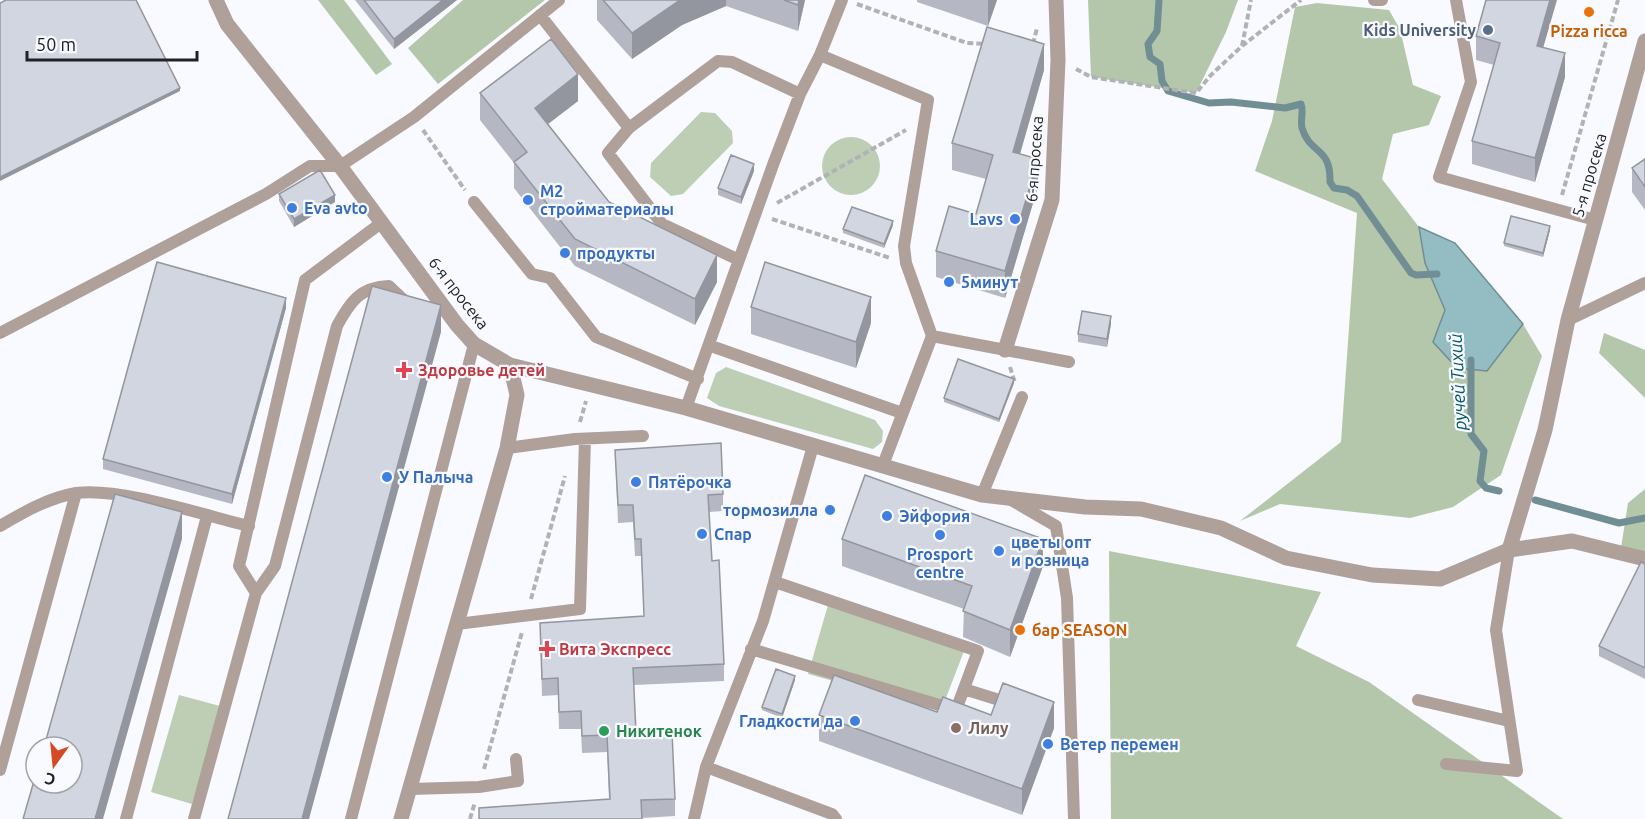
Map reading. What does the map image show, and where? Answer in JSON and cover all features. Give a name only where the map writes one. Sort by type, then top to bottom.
[{"type":"street","name":"6-я просека","points":[[216,0],[227,24],[340,166],[474,344],[510,364],[686,408],[982,495],[1013,501],[1141,509],[1221,528],[1286,558],[1372,575],[1440,579],[1509,550],[1572,542],[1645,559]]},
{"type":"street","name":"6-я просека","points":[[1005,350],[1053,200],[1058,60],[1056,0]]},
{"type":"street","name":"5-я просека","points":[[1509,550],[1545,430],[1568,320],[1645,41]]},
{"type":"street","points":[[401,819],[507,448],[517,395],[510,364]]},
{"type":"lane","points":[[0,333],[266,194],[310,166],[340,166],[414,117],[559,0]]},
{"type":"lane","points":[[686,408],[711,346],[737,260],[757,214],[800,94],[820,54],[842,0]]},
{"type":"lane","points":[[1374,0],[1382,0]]},
{"type":"lane","points":[[1456,0],[1470,82],[1439,177],[1595,220]]},
{"type":"lane","points":[[540,15],[629,128]]},
{"type":"lane","points":[[820,54],[928,100],[904,246],[906,263],[932,336],[883,465]]},
{"type":"lane","points":[[737,260],[662,224],[609,153],[629,128],[718,61],[732,62],[800,94]]},
{"type":"lane","points":[[474,202],[532,274],[550,278],[596,337],[698,379]]},
{"type":"lane","points":[[256,593],[239,566],[305,280],[381,223]]},
{"type":"lane","points":[[1568,320],[1645,283]]},
{"type":"lane","points":[[194,819],[256,593],[275,566],[337,326],[351,301],[376,287],[389,286],[420,314]]},
{"type":"lane","points":[[932,336],[1068,363]]},
{"type":"lane","points":[[351,819],[474,344]]},
{"type":"lane","points":[[711,346],[902,413]]},
{"type":"lane","points":[[982,495],[1022,397]]},
{"type":"lane","points":[[507,448],[585,439],[643,436]]},
{"type":"lane","points":[[457,624],[580,609],[585,439]]},
{"type":"lane","points":[[694,819],[706,767],[763,621],[813,446]]},
{"type":"lane","points":[[0,526],[39,504],[76,493],[109,492],[249,526]]},
{"type":"lane","points":[[0,770],[76,493]]},
{"type":"lane","points":[[1013,501],[1056,526],[1067,598],[1065,721],[1074,819]]},
{"type":"lane","points":[[126,819],[207,516]]},
{"type":"lane","points":[[1446,764],[1517,771],[1496,630],[1509,550]]},
{"type":"lane","points":[[751,649],[956,710],[978,651],[775,582]]},
{"type":"lane","points":[[964,689],[1028,709]]},
{"type":"lane","points":[[1418,700],[1509,721]]},
{"type":"lane","points":[[410,789],[479,787],[518,781],[516,759]]},
{"type":"lane","points":[[706,767],[832,814],[836,819]]},
{"type":"path","points":[[1242,46],[1251,0]]},
{"type":"path","points":[[1058,60],[1090,77],[1196,93],[1242,46],[1301,0]]},
{"type":"path","points":[[1557,210],[1618,0]]},
{"type":"path","points":[[856,4],[967,43],[989,45]]},
{"type":"path","points":[[1032,48],[1040,19]]},
{"type":"path","points":[[414,117],[474,202]]},
{"type":"path","points":[[757,214],[925,120]]},
{"type":"path","points":[[757,214],[906,263]]},
{"type":"path","points":[[1005,350],[1022,397]]},
{"type":"green space","points":[[318,0],[344,0],[392,64],[376,75]]},
{"type":"green space","points":[[463,0],[545,0],[438,84],[408,48]]},
{"type":"green space","points":[[1088,0],[1238,0],[1226,32],[1196,93],[1091,77]]},
{"type":"green space","points":[[1317,3],[1389,10],[1400,29],[1413,85],[1441,96],[1429,125],[1393,134],[1382,179],[1419,227],[1425,263],[1445,310],[1487,371],[1523,324],[1542,356],[1501,475],[1453,507],[1410,518],[1280,504],[1240,521],[1341,442],[1357,213],[1255,171],[1272,121],[1295,7]]},
{"type":"green space","points":[[701,112],[715,113],[732,131],[733,143],[683,194],[671,196],[650,177],[651,163]]},
{"type":"green space","points":[[845,137],[857,137],[872,145],[880,160],[880,172],[872,187],[857,195],[845,195],[830,187],[822,172],[822,160],[830,145]]},
{"type":"green space","points":[[1604,333],[1645,350],[1645,398],[1599,353]]},
{"type":"green space","points":[[726,367],[875,420],[883,431],[882,442],[873,449],[719,406],[707,398],[716,373]]},
{"type":"green space","points":[[1645,489],[1645,553],[1621,548],[1628,503]]},
{"type":"green space","points":[[1109,551],[1321,592],[1296,646],[1369,682],[1563,819],[1111,819]]},
{"type":"green space","points":[[828,605],[964,651],[941,711],[808,674]]},
{"type":"green space","points":[[179,695],[220,706],[192,804],[151,792]]},
{"type":"water","points":[[1419,227],[1455,243],[1523,324],[1487,371],[1457,368],[1433,342],[1445,310],[1425,263]]},
{"type":"building","points":[[6,0],[136,0],[180,88],[0,177],[0,3]]},
{"type":"building","points":[[364,0],[443,0],[394,39]]},
{"type":"building","points":[[603,0],[680,0],[632,33]]},
{"type":"building","points":[[784,0],[799,0],[798,5]]},
{"type":"building","points":[[1486,0],[1550,0],[1537,46],[1565,53],[1535,158],[1472,141],[1500,43],[1476,36]]},
{"type":"building","points":[[987,27],[1044,44],[1013,152],[1038,159],[1005,271],[936,251],[949,206],[976,214],[993,155],[952,143]]},
{"type":"building","points":[[551,39],[578,74],[535,108],[609,202],[717,255],[695,299],[575,239],[514,162],[527,152],[480,93]]},
{"type":"building","points":[[731,155],[754,164],[741,197],[718,188]]},
{"type":"building","points":[[1645,159],[1645,187],[1632,168]]},
{"type":"building","points":[[320,170],[335,195],[294,219],[279,194]]},
{"type":"building","points":[[852,207],[893,221],[884,244],[843,229]]},
{"type":"building","points":[[1511,216],[1550,226],[1543,253],[1504,243]]},
{"type":"building","points":[[157,262],[286,298],[232,494],[103,459]]},
{"type":"building","points":[[765,262],[871,297],[856,342],[751,307]]},
{"type":"building","points":[[372,286],[441,305],[302,819],[228,819]]},
{"type":"building","points":[[1082,311],[1111,316],[1107,339],[1078,334]]},
{"type":"building","points":[[958,359],[1014,379],[999,419],[944,398]]},
{"type":"building","points":[[721,443],[723,494],[708,495],[712,561],[719,560],[724,664],[633,668],[636,733],[672,732],[675,799],[641,800],[642,819],[479,819],[479,808],[610,799],[607,735],[582,736],[581,711],[559,712],[558,678],[542,679],[540,623],[644,616],[641,539],[635,539],[633,505],[618,505],[615,450]]},
{"type":"building","points":[[865,475],[1043,539],[1010,630],[963,611],[972,586],[842,539]]},
{"type":"building","points":[[115,494],[182,512],[95,819],[23,819],[30,795],[84,795],[84,735],[47,735]]},
{"type":"building","points":[[1641,562],[1645,564],[1645,668],[1599,646]]},
{"type":"building","points":[[776,669],[795,676],[782,714],[762,707]]},
{"type":"building","points":[[834,675],[937,712],[943,697],[991,715],[1003,683],[1054,702],[1022,789],[819,715]]},
{"type":"waterway","name":"ручей Тихий","points":[[1159,0],[1157,31],[1148,44],[1150,57],[1160,64],[1162,81],[1168,91],[1209,103],[1231,102],[1285,108],[1301,104],[1302,128],[1310,143],[1324,156],[1330,182],[1334,188],[1347,190],[1357,196],[1411,273],[1416,275],[1437,274]]},
{"type":"waterway","name":"ручей Тихий","points":[[1471,360],[1471,434],[1484,451],[1480,481],[1486,488],[1499,491]]},
{"type":"waterway","name":"ручей Тихий","points":[[1535,500],[1619,523],[1645,518]]},
{"type":"place","name":"Pizza ricca","points":[[1589,12]]},
{"type":"place","name":"Kids University","points":[[1488,30]]},
{"type":"place","name":"М2 стройматериалы","points":[[528,200]]},
{"type":"place","name":"Eva avto","points":[[292,208]]},
{"type":"place","name":"Lavs","points":[[1015,219]]},
{"type":"place","name":"продукты","points":[[565,253]]},
{"type":"place","name":"5минут","points":[[949,282]]},
{"type":"place","name":"Здоровье детей","points":[[404,370]]},
{"type":"place","name":"У Палыча","points":[[387,477]]},
{"type":"place","name":"Пятёрочка","points":[[636,482]]},
{"type":"place","name":"тормозилла","points":[[830,510]]},
{"type":"place","name":"Эйфория","points":[[887,516]]},
{"type":"place","name":"Спар","points":[[702,534]]},
{"type":"place","name":"Prosport centre","points":[[940,535]]},
{"type":"place","name":"цветы опт и розница","points":[[999,551]]},
{"type":"place","name":"бар SEASON","points":[[1020,630]]},
{"type":"place","name":"Вита Экспресс","points":[[547,649]]},
{"type":"place","name":"Гладкости да","points":[[855,721]]},
{"type":"place","name":"Лилу","points":[[956,728]]},
{"type":"place","name":"Никитенок","points":[[604,731]]},
{"type":"place","name":"Ветер перемен","points":[[1048,744]]}]
